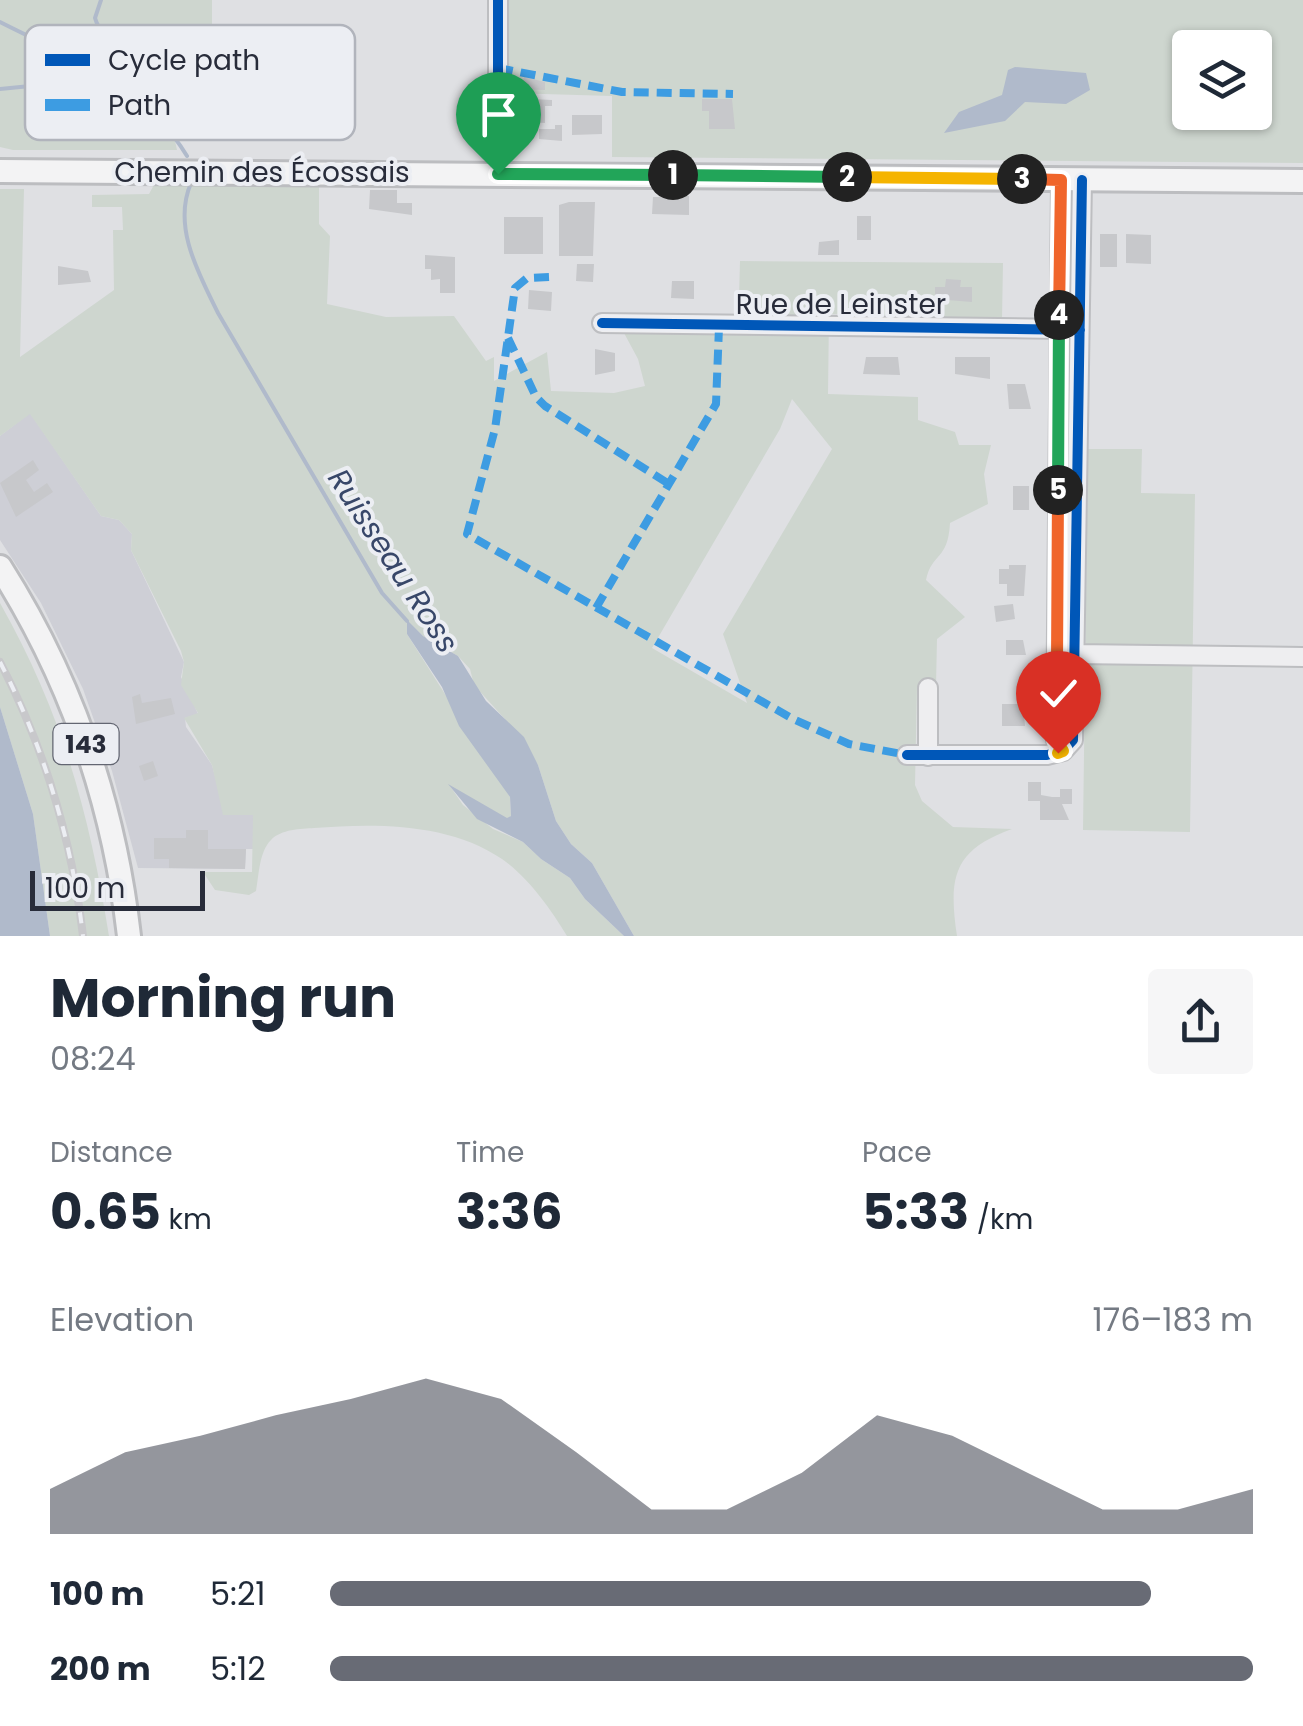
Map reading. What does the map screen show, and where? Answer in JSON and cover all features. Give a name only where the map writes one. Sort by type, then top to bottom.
[{"type":"main road","name":"Chemin des Écossais","points":[[0,170],[1303,181]]},
{"type":"main road","name":"143","points":[[0,567],[54,666],[89,752],[114,842],[129,936]]},
{"type":"street","points":[[498,0],[498,174]]},
{"type":"street","points":[[1068,745],[1075,654],[1066,600],[1059,329],[1071,180]]},
{"type":"street","points":[[1068,745],[1056,740],[1080,330],[1071,180]]},
{"type":"street","name":"Rue de Leinster","points":[[602,323],[1080,330]]},
{"type":"street","points":[[1075,654],[1303,656]]},
{"type":"street","points":[[928,688],[928,756]]},
{"type":"street","points":[[907,755],[1034,756],[1068,745]]},
{"type":"shaded area","points":[[0,0],[212,0],[212,25],[25,25],[25,140],[204,140],[175,141],[177,150],[0,147]]},
{"type":"shaded area","points":[[509,0],[1303,0],[1303,163],[612,157],[612,96],[509,93]]},
{"type":"shaded area","points":[[319,180],[319,224],[330,236],[327,304],[386,317],[454,316],[486,361],[494,357],[494,381],[547,352],[551,391],[614,393],[645,386],[638,359],[624,333],[738,335],[740,261],[1003,263],[1002,319],[829,314],[828,394],[918,397],[918,420],[955,432],[959,445],[991,445],[984,474],[988,504],[950,523],[946,544],[926,580],[965,617],[937,639],[936,685],[917,687],[915,785],[922,801],[953,827],[1012,829],[978,846],[959,868],[954,897],[957,936],[634,936],[592,863],[571,844],[556,821],[538,765],[474,685],[470,669],[458,656],[423,636],[407,621],[407,634],[510,797],[511,816],[507,819],[450,786],[463,805],[493,829],[523,842],[570,878],[585,899],[624,936],[567,936],[538,894],[502,859],[459,838],[412,828],[362,826],[286,832],[275,836],[264,851],[256,891],[249,895],[215,890],[203,872],[252,872],[253,815],[223,815],[212,765],[184,718],[198,713],[181,685],[181,651],[131,550],[132,534],[119,520],[101,516],[30,414],[0,436],[0,189],[24,189],[20,357],[114,290],[113,230],[123,230],[122,207],[92,207],[92,195],[149,194],[156,181]],"holes":[[[792,399],[832,449],[723,634],[747,703],[652,648],[780,429]]]},
{"type":"shaded area","points":[[30,413],[101,516],[119,520],[132,534],[131,550],[184,662],[181,677],[198,714],[185,718],[186,727],[212,765],[216,780],[253,814],[253,849],[246,849],[245,869],[138,868],[112,771],[83,689],[41,603],[0,540],[0,436]]},
{"type":"shaded area","points":[[1088,449],[1142,449],[1141,493],[1195,494],[1190,832],[1083,830]]},
{"type":"shaded area","points":[[0,603],[40,684],[70,764],[92,847],[109,936],[50,936],[33,814],[0,707]]},
{"type":"water","points":[[1015,67],[1086,73],[1090,90],[1066,104],[1025,102],[1005,121],[944,133],[959,112],[1002,95],[1008,70]]},
{"type":"water","points":[[407,620],[423,636],[458,656],[486,701],[524,737],[538,765],[556,821],[571,844],[592,863],[634,936],[624,936],[585,899],[570,878],[523,842],[477,819],[448,784],[507,818],[511,816],[510,797],[459,726],[442,687],[407,634]]},
{"type":"water","points":[[0,707],[33,814],[50,936],[0,936]]},
{"type":"building","points":[[524,77],[545,82],[545,90],[517,89],[517,81]]},
{"type":"building","points":[[531,99],[552,100],[552,106],[545,106],[545,123],[531,122]]},
{"type":"building","points":[[702,99],[732,99],[735,129],[709,129],[709,111],[702,111]]},
{"type":"building","points":[[572,115],[602,115],[602,134],[572,135]]},
{"type":"building","points":[[555,125],[562,125],[562,141],[539,139],[539,129],[555,129]]},
{"type":"building","points":[[370,190],[397,190],[397,203],[412,203],[412,215],[369,209]]},
{"type":"building","points":[[667,193],[689,196],[689,215],[652,214],[653,197],[667,197]]},
{"type":"building","points":[[595,202],[593,256],[559,256],[559,205]]},
{"type":"building","points":[[857,216],[871,216],[871,240],[857,240]]},
{"type":"building","points":[[504,217],[543,217],[543,254],[504,254]]},
{"type":"building","points":[[1100,234],[1117,234],[1117,267],[1100,267]]},
{"type":"building","points":[[1126,234],[1151,235],[1151,264],[1126,263]]},
{"type":"building","points":[[839,240],[839,255],[818,255],[819,242]]},
{"type":"building","points":[[425,255],[455,257],[455,293],[440,293],[440,279],[431,280],[431,269],[425,269]]},
{"type":"building","points":[[577,264],[594,264],[593,282],[576,281]]},
{"type":"building","points":[[58,266],[88,271],[91,282],[58,285]]},
{"type":"building","points":[[946,279],[961,280],[960,287],[972,287],[972,302],[935,299],[935,287],[945,287]]},
{"type":"building","points":[[672,281],[694,281],[694,299],[671,298]]},
{"type":"building","points":[[529,290],[552,292],[551,311],[528,309]]},
{"type":"building","points":[[595,349],[615,353],[615,371],[595,375]]},
{"type":"building","points":[[866,357],[898,357],[900,375],[863,374]]},
{"type":"building","points":[[955,357],[990,357],[990,379],[955,374]]},
{"type":"building","points":[[1007,384],[1025,384],[1031,409],[1009,409]]},
{"type":"building","points":[[33,460],[39,470],[26,480],[34,492],[47,483],[53,492],[16,517],[0,483]]},
{"type":"building","points":[[1013,486],[1029,486],[1029,510],[1013,510]]},
{"type":"building","points":[[1009,565],[1026,565],[1024,596],[1007,596],[1007,584],[999,584],[999,569],[1009,569]]},
{"type":"building","points":[[1013,604],[1015,619],[996,622],[994,606]]},
{"type":"building","points":[[1006,640],[1023,640],[1026,655],[1006,655]]},
{"type":"building","points":[[140,694],[142,703],[171,698],[175,714],[136,724],[132,697]]},
{"type":"building","points":[[1002,704],[1023,704],[1025,726],[1002,726]]},
{"type":"building","points":[[153,761],[158,776],[144,781],[139,766]]},
{"type":"building","points":[[1028,782],[1041,782],[1041,795],[1052,797],[1060,797],[1060,789],[1072,789],[1072,804],[1062,804],[1069,820],[1040,820],[1040,801],[1028,801]]},
{"type":"building","points":[[186,830],[208,830],[208,849],[246,849],[245,869],[169,868],[169,859],[154,859],[154,838],[186,838]]},
{"type":"waterway","points":[[98,25],[95,18],[101,0]]},
{"type":"waterway","name":"Ruisseau Ross","points":[[0,22],[25,35]]},
{"type":"waterway","points":[[0,89],[25,87]]},
{"type":"waterway","name":"Ruisseau Ross","points":[[176,140],[187,156]]},
{"type":"waterway","name":"Ruisseau Ross","points":[[191,183],[186,200],[186,233],[218,313],[382,593],[407,621]]},
{"type":"railway","points":[[0,662],[30,727],[54,795],[72,865],[83,936]]},
{"type":"marked path","points":[[498,68],[622,92],[733,94]]},
{"type":"marked path","points":[[549,277],[527,278],[515,288],[495,429],[467,534],[793,719],[849,744],[907,755]]},
{"type":"marked path","points":[[596,608],[716,404],[719,327]]},
{"type":"marked path","points":[[508,338],[536,397],[545,406],[669,484]]},
{"type":"cycle path","points":[[498,0],[498,174]]},
{"type":"cycle path","points":[[907,755],[1047,755],[1063,751],[1073,740],[1082,180]]},
{"type":"cycle path","points":[[602,323],[1080,330]]},
{"type":"route","points":[[498,174],[1061,180],[1056,740],[1063,751],[1058,753]]}]
